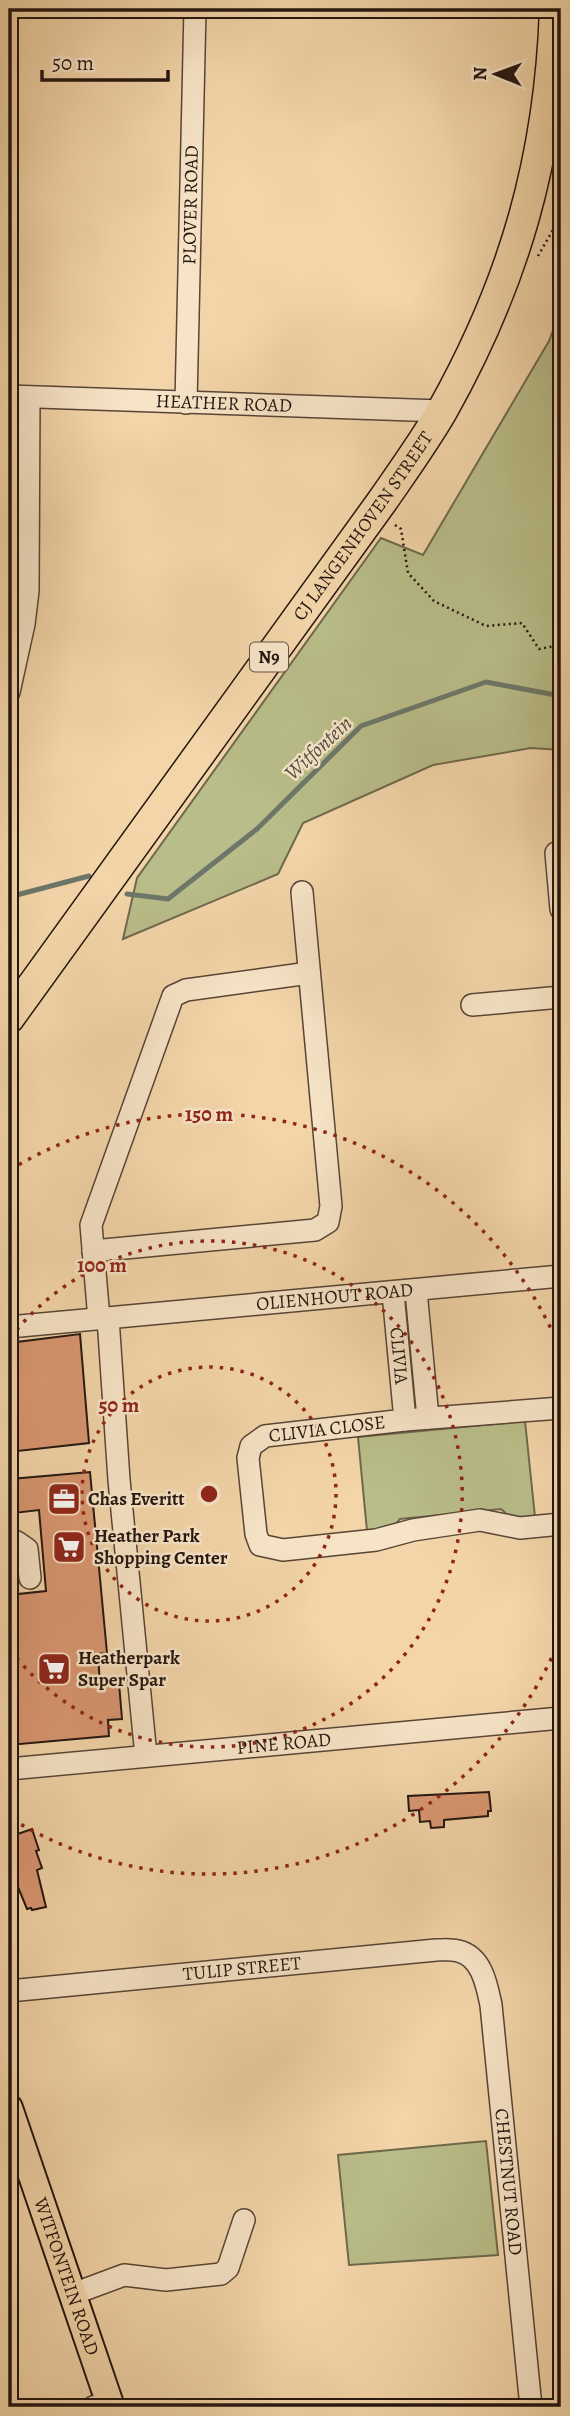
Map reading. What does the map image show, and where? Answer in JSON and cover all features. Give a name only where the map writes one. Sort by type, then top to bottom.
[{"type":"highway","name":"CJ LANGENHOVEN STREET","points":[[13,1028],[35,982],[383,500],[441,411],[485,324],[528,207],[550,92],[555,9]]},
{"type":"main road","name":"WITFONTEIN ROAD","points":[[9,2108],[73,2294],[105,2406]]},
{"type":"street","name":"PLOVER ROAD","points":[[186,403],[195,9]]},
{"type":"street","name":"HEATHER ROAD","points":[[19,397],[441,411]]},
{"type":"street","points":[[9,692],[28,591],[19,397]]},
{"type":"street","points":[[556,853],[561,909]]},
{"type":"street","points":[[93,1251],[315,1230],[328,1222],[331,1206],[302,892]]},
{"type":"street","points":[[146,1756],[103,1319],[93,1251],[93,1220],[173,996],[180,991],[309,972]]},
{"type":"street","points":[[9,1009],[35,982]]},
{"type":"street","points":[[472,1005],[561,997]]},
{"type":"street","name":"OLIENHOUT ROAD","points":[[9,1327],[561,1276]]},
{"type":"street","name":"CLIVIA","points":[[416,1291],[428,1418]]},
{"type":"street","name":"CLIVIA","points":[[393,1293],[405,1420]]},
{"type":"street","name":"CLIVIA CLOSE","points":[[561,1408],[405,1420],[265,1436],[251,1446],[248,1458],[254,1524],[260,1545],[283,1550],[376,1540],[413,1530],[480,1520],[520,1528],[561,1524]]},
{"type":"street","points":[[9,1542],[17,1542],[27,1549],[30,1578]]},
{"type":"street","name":"PINE ROAD","points":[[9,1769],[561,1718]]},
{"type":"street","name":"TULIP STREET","points":[[9,1991],[436,1950],[461,1951],[474,1959]]},
{"type":"street","name":"CHESTNUT ROAD","points":[[474,1959],[487,1983],[491,2006],[531,2407]]},
{"type":"street","points":[[73,2294],[124,2275],[166,2280],[221,2274],[228,2268],[244,2220]]},
{"type":"path","points":[[393,523],[401,528],[408,573],[434,601],[486,626],[522,623],[539,649],[561,645]]},
{"type":"path","points":[[9,1097],[13,1028]]},
{"type":"green space","points":[[561,309],[561,750],[531,748],[433,765],[303,823],[278,874],[123,939],[137,878],[381,538],[423,555],[549,341]]},
{"type":"green space","points":[[525,1421],[535,1517],[512,1519],[501,1509],[400,1519],[390,1530],[367,1531],[358,1437]]},
{"type":"green space","points":[[486,2141],[498,2255],[349,2265],[338,2155]]},
{"type":"building","points":[[80,1334],[89,1443],[9,1452],[9,1343]]},
{"type":"building","points":[[90,1472],[107,1653],[98,1654],[100,1685],[119,1683],[122,1719],[108,1720],[109,1736],[9,1745],[9,1595],[46,1591],[39,1510],[14,1513],[11,1479]]},
{"type":"building","points":[[489,1792],[491,1811],[488,1811],[488,1816],[444,1820],[444,1827],[431,1828],[430,1821],[420,1822],[419,1810],[409,1811],[408,1796]]},
{"type":"building","points":[[32,1829],[39,1850],[36,1851],[42,1868],[37,1870],[46,1907],[32,1910],[27,1909],[9,1863],[9,1837]]},
{"type":"waterway","name":"Witfontein","points":[[127,894],[168,899],[257,829],[361,726],[486,682],[561,696]]},
{"type":"waterway","name":"Witfontein","points":[[9,897],[89,876]]},
{"type":"place","name":"Chas Everitt","points":[[64,1499]]},
{"type":"place","name":"Heather Park Shopping Center","points":[[69,1547]]},
{"type":"place","name":"Heatherpark Super Spar","points":[[54,1669]]}]
